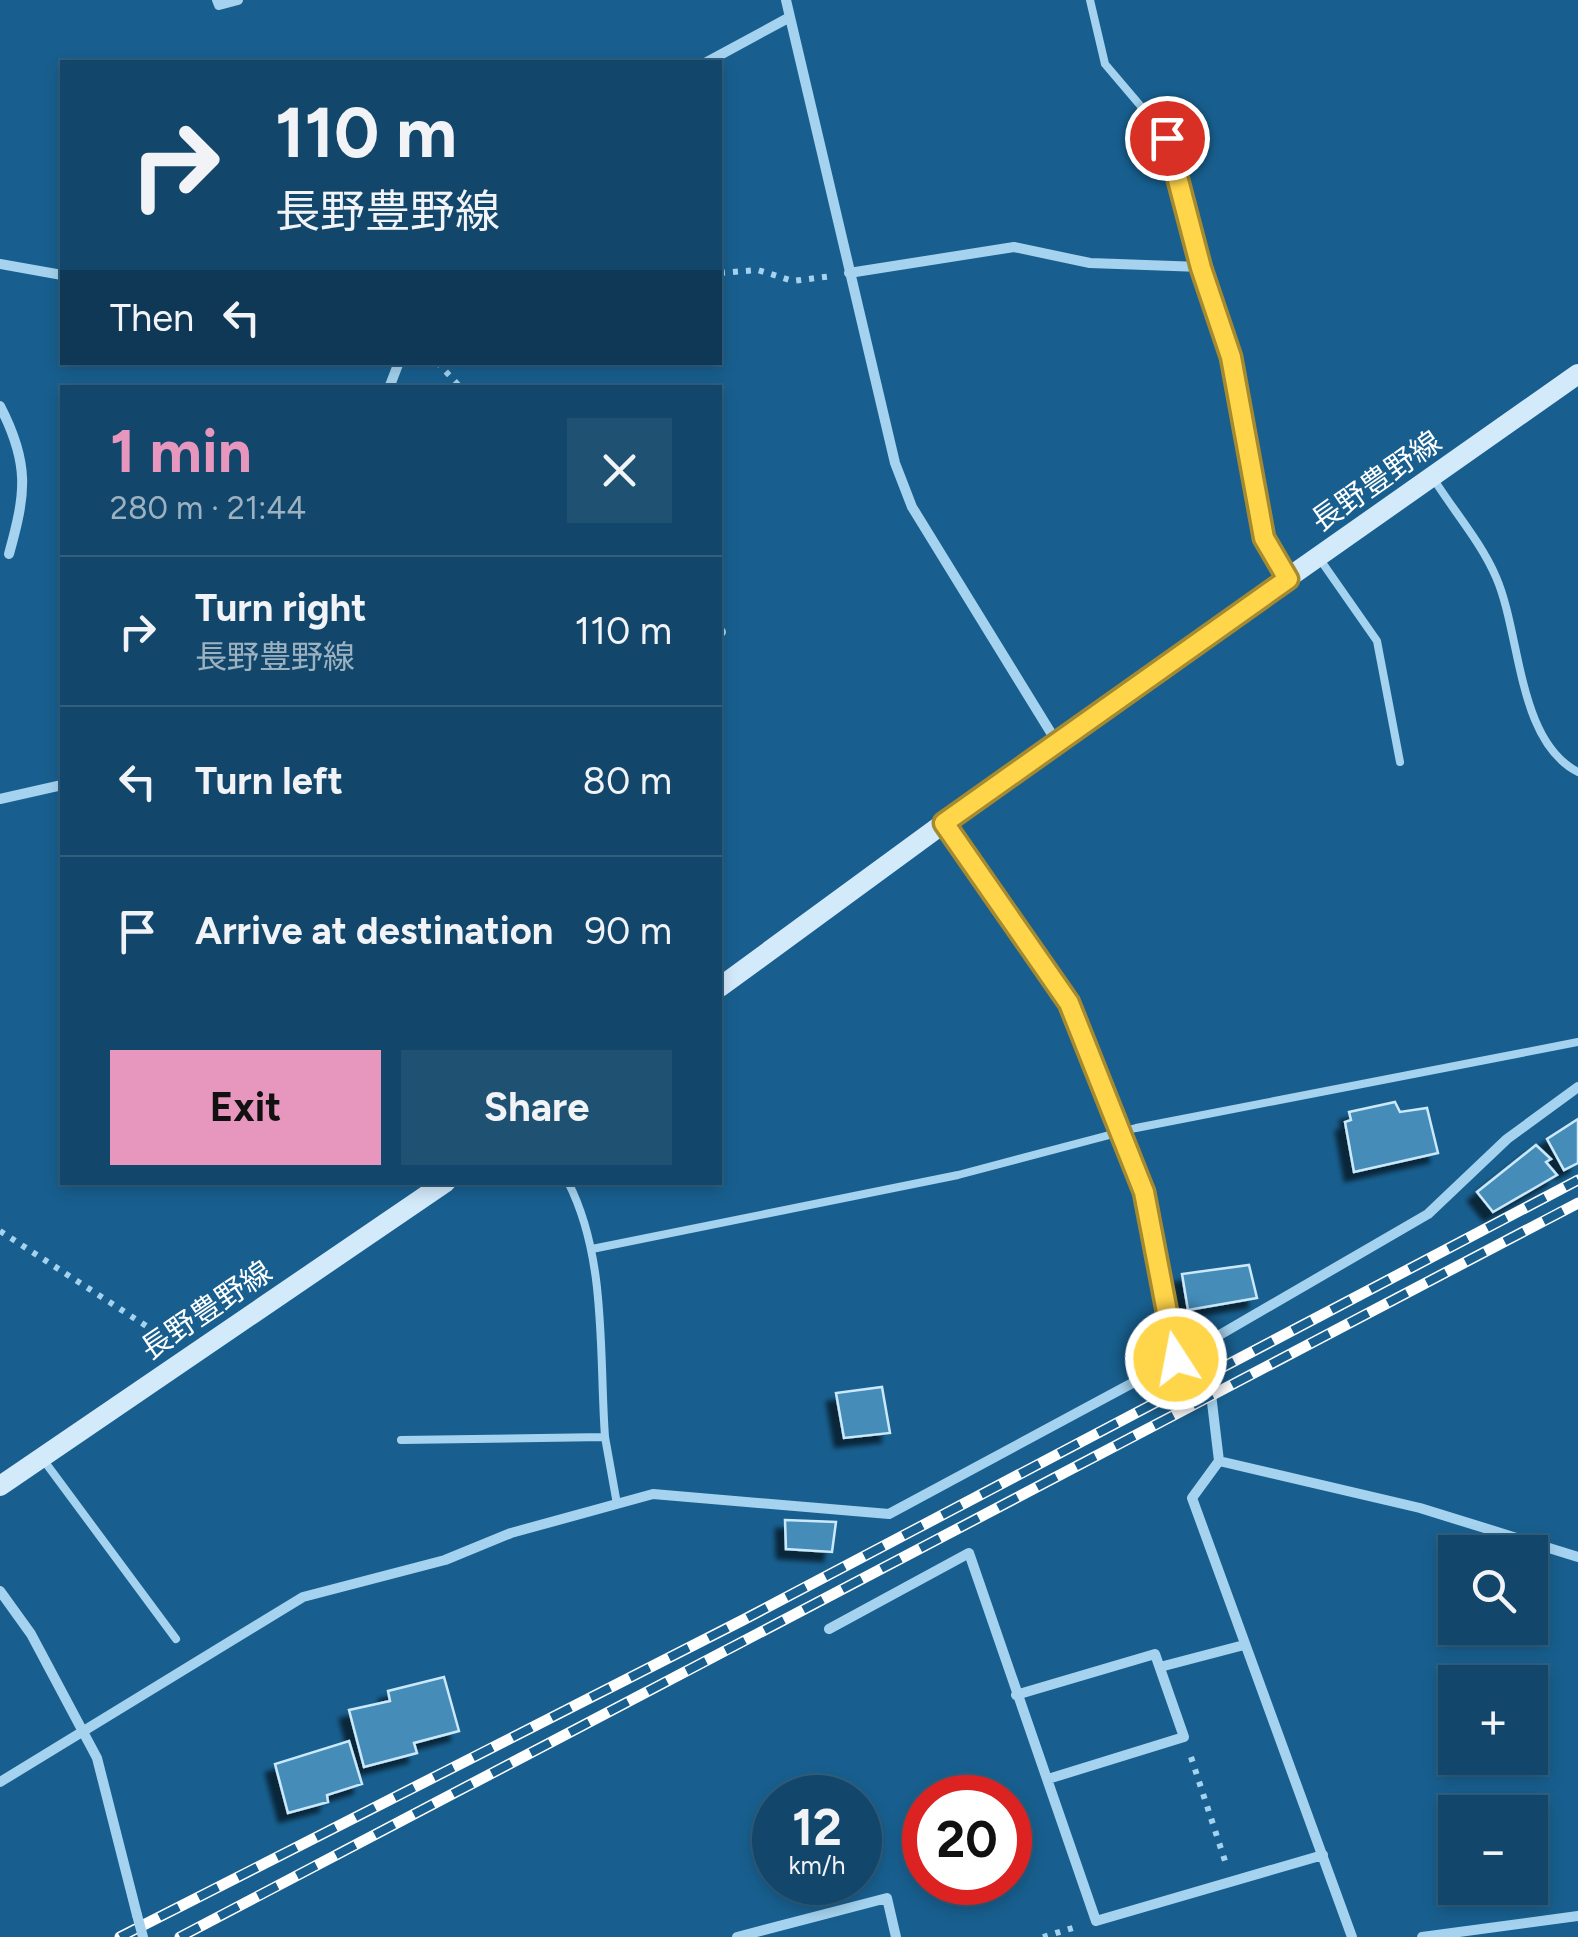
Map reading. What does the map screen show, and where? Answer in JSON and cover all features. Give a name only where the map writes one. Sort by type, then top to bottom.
[{"type":"main road","name":"長野豊野線","points":[[722,986],[1056,741],[1578,374]]},
{"type":"main road","name":"長野豊野線","points":[[0,1486],[442,1185]]},
{"type":"street","points":[[217,0],[219,5],[238,0]]},
{"type":"street","points":[[786,0],[895,463],[912,507],[1056,741]]},
{"type":"street","points":[[711,60],[790,17]]},
{"type":"street","points":[[848,274],[1014,247],[1090,263],[1201,268]]},
{"type":"street","points":[[0,264],[60,276]]},
{"type":"street","points":[[0,406],[24,470],[25,498],[9,554]]},
{"type":"street","points":[[0,799],[60,785]]},
{"type":"street","points":[[0,1782],[303,1597],[444,1560],[511,1533],[653,1494],[889,1514],[1192,1351],[1428,1214],[1507,1139],[1578,1087]]},
{"type":"street","points":[[1192,1351],[1211,1394],[1219,1461],[1192,1498],[1352,1937]]},
{"type":"street","points":[[1219,1461],[1420,1508],[1578,1557]]},
{"type":"street","points":[[830,1630],[969,1554],[1096,1921],[1323,1855]]},
{"type":"street","points":[[0,1592],[31,1634],[97,1758],[142,1937]]},
{"type":"street","points":[[1160,1667],[1244,1644]]},
{"type":"street","points":[[1016,1695],[1155,1654],[1160,1667],[1184,1737],[1048,1779]]},
{"type":"street","points":[[737,1937],[774,1932],[886,1898],[896,1937]]},
{"type":"street","points":[[1422,1937],[1578,1916]]},
{"type":"lane","points":[[1090,0],[1104,64],[1167,138],[1201,268],[1231,357],[1264,538],[1288,579]]},
{"type":"lane","points":[[1434,478],[1496,577],[1537,727],[1564,765],[1578,772]]},
{"type":"lane","points":[[1319,558],[1377,642],[1400,762]]},
{"type":"lane","points":[[944,823],[1069,1003],[1144,1192],[1176,1359]]},
{"type":"lane","points":[[592,1249],[958,1175],[1123,1132],[1578,1042]]},
{"type":"lane","points":[[570,1185],[585,1216],[592,1249],[605,1436],[617,1504]]},
{"type":"lane","points":[[401,1440],[605,1436]]},
{"type":"lane","points":[[42,1458],[176,1639]]},
{"type":"path","points":[[722,273],[758,270],[793,281],[848,274]]},
{"type":"path","points":[[439,365],[457,385]]},
{"type":"path","points":[[0,1231],[192,1356]]},
{"type":"path","points":[[1184,1737],[1232,1880]]},
{"type":"path","points":[[1044,1937],[1096,1921]]},
{"type":"building","points":[[1395,1102],[1400,1112],[1427,1108],[1438,1153],[1354,1172],[1345,1122],[1351,1120],[1349,1112]]},
{"type":"building","points":[[1578,1119],[1578,1163],[1564,1170],[1547,1139]]},
{"type":"building","points":[[1536,1145],[1551,1159],[1546,1162],[1557,1175],[1493,1212],[1477,1192]]},
{"type":"building","points":[[1249,1265],[1257,1298],[1188,1310],[1182,1274]]},
{"type":"building","points":[[882,1387],[890,1433],[844,1438],[836,1393]]},
{"type":"building","points":[[785,1520],[836,1522],[832,1552],[786,1549]]},
{"type":"building","points":[[444,1677],[459,1731],[414,1743],[417,1753],[364,1767],[349,1710],[390,1701],[388,1691]]},
{"type":"building","points":[[349,1741],[362,1784],[327,1795],[328,1802],[288,1813],[275,1764]]},
{"type":"railway","points":[[120,1937],[743,1620],[1578,1180]]},
{"type":"railway","points":[[180,1937],[1578,1203]]},
{"type":"route","points":[[1167,138],[1201,268],[1231,357],[1264,538],[1288,579],[944,823],[1069,1003],[1144,1192],[1176,1359]]}]
